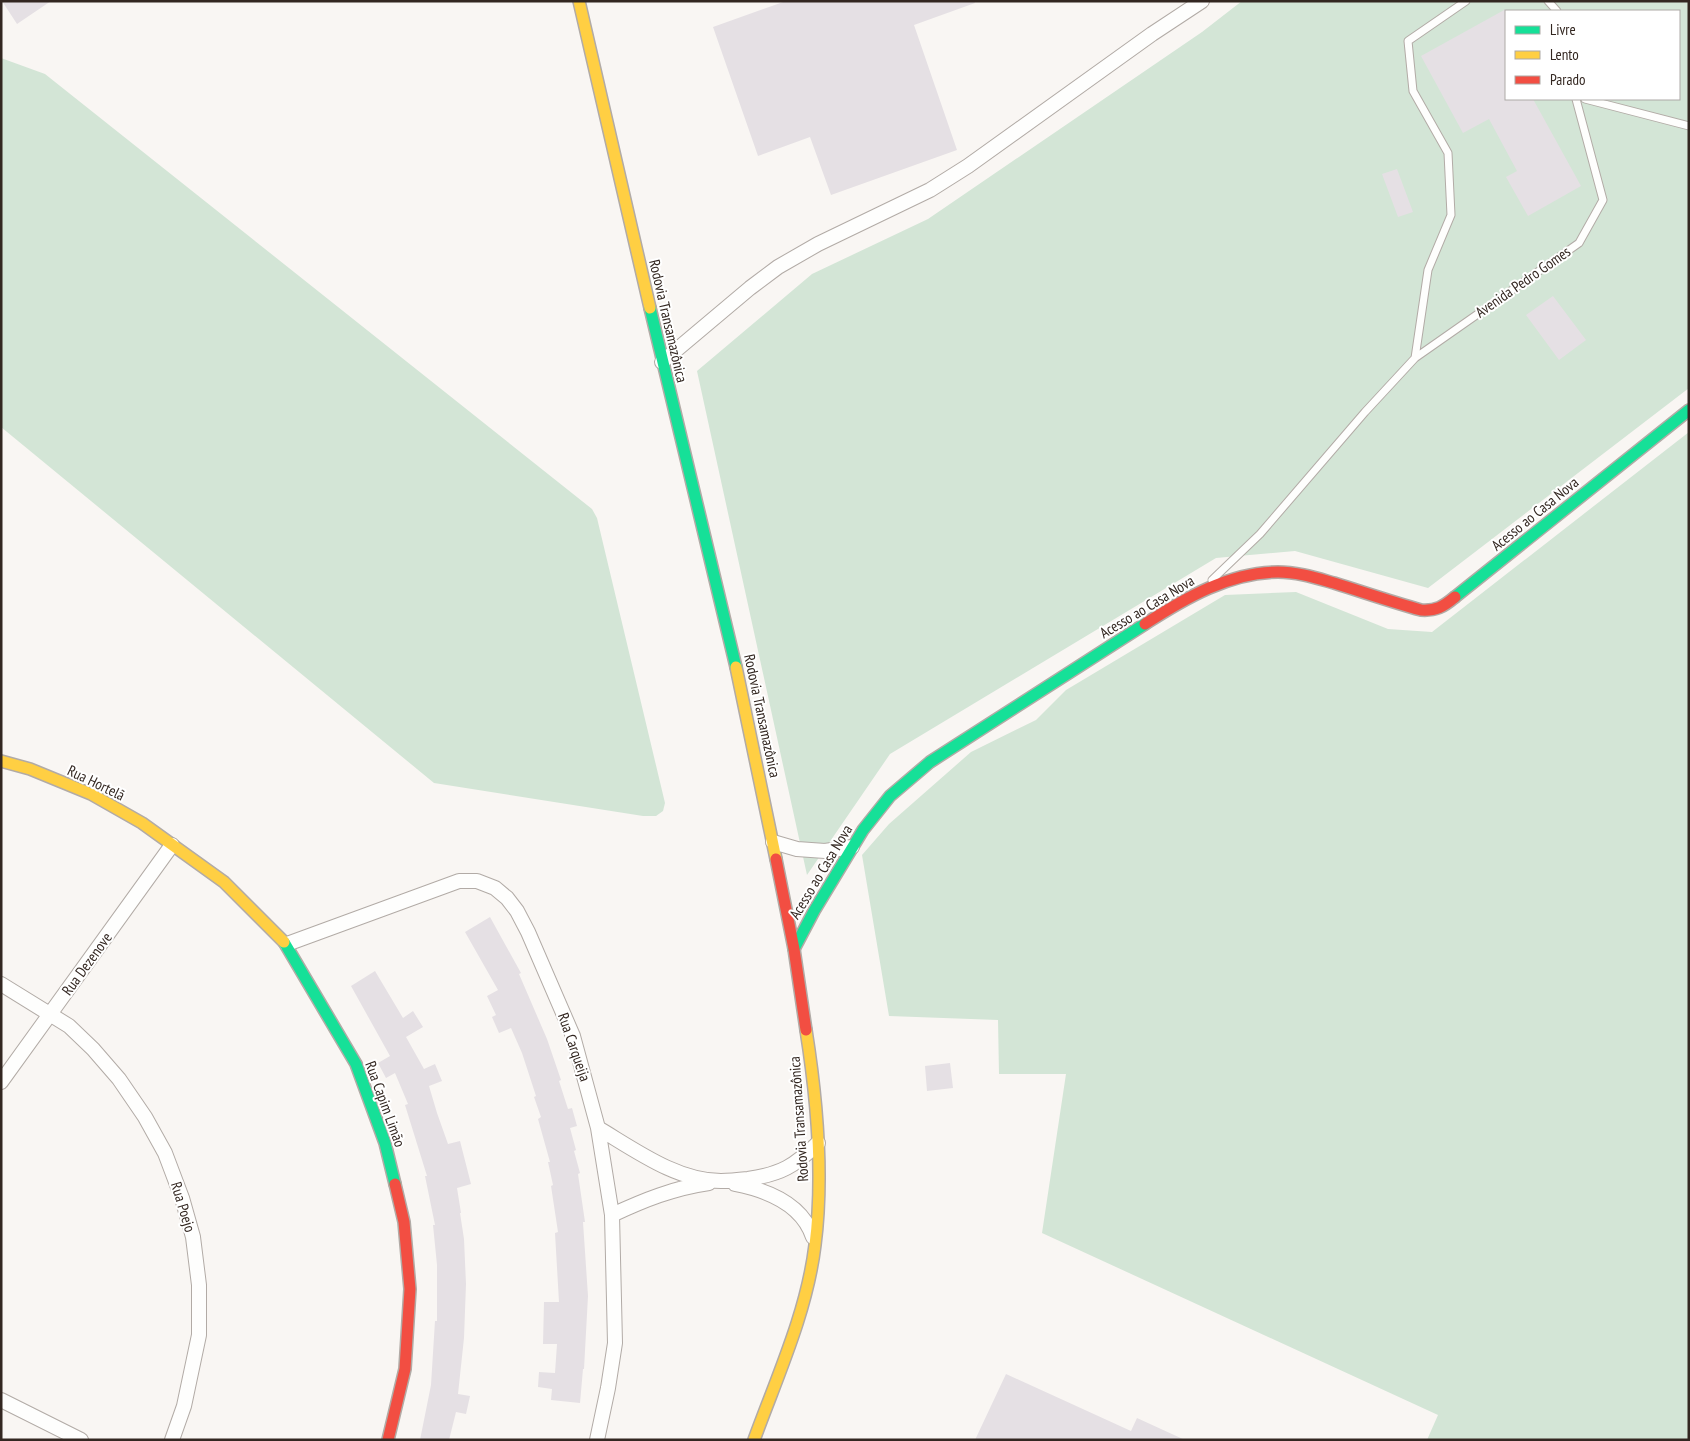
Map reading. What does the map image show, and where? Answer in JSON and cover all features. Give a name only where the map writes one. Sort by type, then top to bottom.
[{"type":"main road","name":"Rodovia Transamazônica","points":[[579,1],[662,362],[732,646],[794,949],[811,1061],[818,1142],[815,1244],[795,1328],[754,1440]]},
{"type":"main road","name":"Acesso ao Casa Nova","points":[[794,949],[804,928],[852,847],[890,796],[930,762],[1172,606],[1201,591],[1248,576],[1277,572],[1302,575],[1421,610],[1432,611],[1442,608],[1689,410]]},
{"type":"main road","name":"Rua Hortelã","points":[[1,761],[30,769],[91,794],[142,823],[172,845]]},
{"type":"main road","name":"Rua Capim Limão","points":[[172,845],[224,882],[287,944],[356,1064],[385,1143],[404,1222],[410,1289],[405,1369],[388,1440]]},
{"type":"street","points":[[662,362],[750,288],[778,268],[818,244],[930,190],[968,166],[1152,34],[1202,1]]},
{"type":"street","points":[[772,842],[797,849],[825,851],[852,847]]},
{"type":"street","name":"Rua Dezenove","points":[[1,1082],[172,845]]},
{"type":"street","name":"Rua Carqueija","points":[[287,944],[459,882],[477,881],[495,888],[507,898],[517,911],[573,1036],[598,1128],[612,1215],[615,1343],[597,1440]]},
{"type":"street","name":"Rua Poejo","points":[[1,984],[69,1026],[119,1079],[145,1117],[165,1153],[182,1198],[193,1237],[199,1285],[199,1335],[184,1406],[172,1440]]},
{"type":"street","points":[[598,1128],[635,1150],[678,1171],[704,1179],[767,1192],[790,1206],[801,1217],[811,1232],[815,1244]]},
{"type":"street","points":[[612,1215],[670,1191],[721,1181],[769,1176],[802,1159],[818,1142]]},
{"type":"street","points":[[1,1400],[81,1440]]},
{"type":"lane","points":[[1415,358],[1428,270],[1451,215],[1448,153],[1413,91],[1408,41],[1466,1]]},
{"type":"lane","name":"Avenida Pedro Gomes","points":[[1201,591],[1260,534],[1365,412],[1415,358],[1579,243],[1604,200],[1576,100]]},
{"type":"lane","points":[[1589,100],[1689,126]]},
{"type":"green space","points":[[1242,1],[1689,1],[1689,388],[1428,588],[1295,551],[1216,558],[890,754],[807,875],[697,371],[812,274],[928,219],[1202,32]]},
{"type":"green space","points":[[1,58],[45,74],[592,509],[597,518],[665,803],[663,811],[656,816],[643,816],[434,783],[1,427]]},
{"type":"green space","points":[[1689,432],[1689,1440],[1427,1440],[1438,1415],[1042,1233],[1066,1074],[999,1074],[998,1020],[889,1016],[862,855],[889,824],[971,752],[1036,720],[1066,690],[1225,595],[1296,592],[1388,629],[1432,632]]},
{"type":"building","points":[[2,1],[51,1],[17,24]]},
{"type":"building","points":[[786,1],[974,1],[975,3],[914,25],[957,150],[831,195],[810,137],[758,156],[713,27]]},
{"type":"building","points":[[1506,9],[1505,100],[1534,100],[1581,186],[1528,216],[1506,177],[1517,171],[1489,119],[1463,133],[1421,56]]},
{"type":"building","points":[[1397,169],[1413,212],[1398,217],[1382,174]]},
{"type":"building","points":[[1553,296],[1586,340],[1559,360],[1526,315]]},
{"type":"building","points":[[490,917],[521,973],[519,974],[547,1039],[561,1080],[559,1081],[568,1109],[572,1108],[577,1126],[570,1128],[580,1173],[578,1174],[585,1222],[583,1222],[588,1296],[580,1403],[551,1400],[552,1389],[538,1387],[539,1372],[555,1373],[557,1344],[543,1344],[544,1302],[559,1302],[555,1233],[558,1232],[551,1186],[553,1185],[548,1162],[550,1162],[538,1119],[541,1117],[534,1097],[536,1096],[522,1053],[511,1028],[499,1033],[492,1017],[496,1015],[487,996],[498,990],[465,932]]},
{"type":"building","points":[[375,971],[403,1018],[413,1011],[423,1027],[406,1037],[424,1069],[435,1064],[442,1081],[429,1086],[437,1113],[448,1144],[460,1141],[471,1184],[457,1188],[464,1239],[466,1284],[464,1338],[458,1394],[470,1396],[466,1414],[456,1412],[449,1440],[420,1440],[431,1385],[435,1321],[437,1321],[437,1265],[433,1225],[435,1225],[425,1176],[427,1176],[405,1105],[408,1104],[395,1073],[386,1078],[378,1063],[390,1056],[351,986]]},
{"type":"building","points":[[950,1063],[953,1088],[927,1091],[925,1066]]},
{"type":"building","points":[[1006,1374],[1131,1431],[1137,1418],[1185,1440],[975,1440]]},
{"type":"traffic: fast","points":[[650,308],[736,667]]},
{"type":"traffic: fast","points":[[1455,597],[1689,410]]},
{"type":"traffic: fast","points":[[794,949],[814,911],[863,830],[890,796],[930,762],[1145,624]]},
{"type":"traffic: fast","points":[[284,942],[356,1064],[385,1143],[395,1184]]},
{"type":"traffic: slow","points":[[579,1],[650,308]]},
{"type":"traffic: slow","points":[[736,667],[776,859]]},
{"type":"traffic: slow","points":[[1,761],[30,769],[91,794],[142,823],[224,882],[284,942]]},
{"type":"traffic: slow","points":[[754,1440],[798,1320],[811,1270],[815,1245],[819,1192],[818,1137],[806,1030]]},
{"type":"traffic: jam","points":[[1145,624],[1208,588],[1243,576],[1260,573],[1285,572],[1306,576],[1421,610],[1439,608],[1455,597]]},
{"type":"traffic: jam","points":[[776,859],[794,949],[806,1030]]},
{"type":"traffic: jam","points":[[388,1440],[405,1369],[410,1289],[404,1222],[395,1184]]}]
